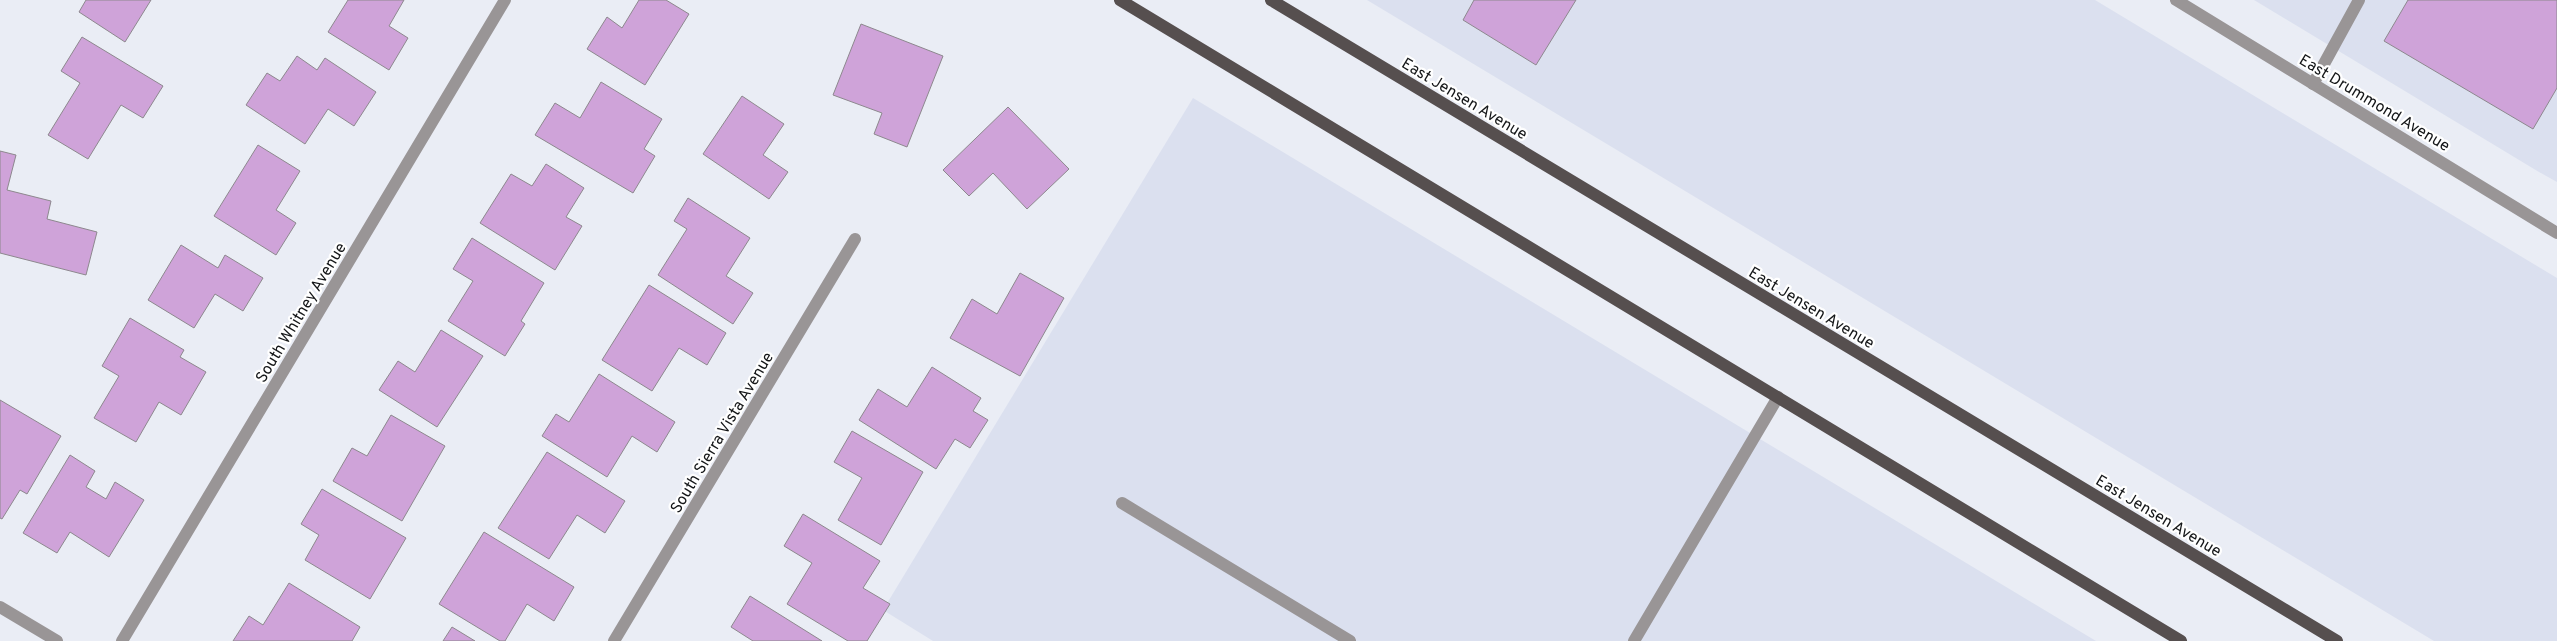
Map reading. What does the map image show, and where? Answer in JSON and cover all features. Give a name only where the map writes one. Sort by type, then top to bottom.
[{"type":"main road","points":[[1120,0],[2181,641]]},
{"type":"main road","name":"East Jensen Avenue","points":[[1271,0],[2337,641]]},
{"type":"street","name":"South Whitney Avenue","points":[[122,641],[504,0]]},
{"type":"street","name":"East Drummond Avenue","points":[[2176,0],[2557,233]]},
{"type":"street","points":[[2313,84],[2359,0]]},
{"type":"street","name":"South Sierra Vista Avenue","points":[[614,641],[855,239]]},
{"type":"street","points":[[1634,641],[1778,397]]},
{"type":"street","points":[[1122,503],[1350,641]]},
{"type":"street","points":[[0,607],[57,641]]},
{"type":"shaded area","points":[[1367,0],[2095,0],[2557,278],[2557,641],[2434,641]]},
{"type":"shaded area","points":[[2254,0],[2557,0],[2557,182],[2539,172]]},
{"type":"shaded area","points":[[1193,98],[2096,641],[933,641],[883,610]]},
{"type":"building","points":[[86,0],[151,0],[125,42],[79,12]]},
{"type":"building","points":[[348,0],[404,0],[389,26],[408,38],[389,70],[328,32]]},
{"type":"building","points":[[639,0],[666,0],[689,14],[645,85],[587,49],[607,17],[622,28]]},
{"type":"building","points":[[1474,0],[1576,0],[1536,65],[1463,20]]},
{"type":"building","points":[[2408,0],[2557,0],[2557,88],[2533,129],[2384,41]]},
{"type":"building","points":[[861,24],[943,56],[907,147],[874,134],[882,113],[833,95]]},
{"type":"building","points":[[82,37],[163,86],[143,118],[121,105],[88,159],[48,135],[80,83],[61,71]]},
{"type":"building","points":[[297,56],[317,70],[325,58],[376,92],[354,126],[328,109],[305,144],[246,105],[267,73],[280,81]]},
{"type":"building","points":[[601,82],[662,119],[644,149],[655,156],[633,193],[535,135],[555,103],[580,118]]},
{"type":"building","points":[[742,96],[784,124],[763,155],[788,172],[769,199],[703,154]]},
{"type":"building","points":[[1008,107],[1069,169],[1027,209],[993,173],[969,196],[943,170]]},
{"type":"building","points":[[258,145],[300,171],[276,210],[296,223],[276,255],[214,216]]},
{"type":"building","points":[[0,151],[16,155],[7,190],[51,201],[47,219],[97,232],[86,275],[0,253]]},
{"type":"building","points":[[546,164],[584,188],[566,217],[582,226],[555,270],[480,223],[511,174],[532,186]]},
{"type":"building","points":[[688,198],[750,238],[726,276],[753,293],[733,324],[658,275],[687,229],[674,221]]},
{"type":"building","points":[[472,238],[544,283],[521,321],[525,324],[505,356],[448,321],[473,281],[453,269]]},
{"type":"building","points":[[181,245],[218,268],[225,255],[263,278],[243,311],[215,294],[194,328],[148,300]]},
{"type":"building","points":[[1020,273],[1064,298],[1020,376],[950,338],[972,299],[997,314]]},
{"type":"building","points":[[649,285],[726,333],[707,365],[679,348],[652,391],[602,360]]},
{"type":"building","points":[[130,318],[184,350],[180,357],[206,372],[181,415],[159,402],[136,442],[94,418],[119,376],[102,366]]},
{"type":"building","points":[[441,330],[483,356],[437,427],[379,390],[398,361],[415,372]]},
{"type":"building","points":[[932,367],[981,398],[973,411],[988,420],[970,448],[955,439],[936,469],[859,420],[878,389],[907,407]]},
{"type":"building","points":[[599,374],[675,422],[657,452],[632,436],[607,477],[542,436],[556,414],[569,422]]},
{"type":"building","points":[[0,400],[61,436],[27,494],[20,490],[2,519],[0,518]]},
{"type":"building","points":[[391,415],[445,446],[402,521],[333,481],[352,448],[367,456]]},
{"type":"building","points":[[852,431],[923,472],[881,545],[838,520],[862,478],[834,462]]},
{"type":"building","points":[[547,452],[625,501],[605,533],[577,515],[549,559],[498,528]]},
{"type":"building","points":[[70,455],[95,471],[86,487],[106,499],[115,482],[144,500],[109,557],[70,532],[57,553],[23,533]]},
{"type":"building","points":[[322,489],[406,538],[370,599],[305,560],[319,535],[301,524]]},
{"type":"building","points":[[803,514],[880,561],[863,588],[890,604],[867,641],[848,641],[787,604],[812,563],[784,546]]},
{"type":"building","points":[[484,532],[574,587],[554,621],[527,604],[505,641],[500,641],[439,604]]},
{"type":"building","points":[[289,583],[360,627],[352,641],[233,641],[249,616],[263,625]]},
{"type":"building","points":[[750,596],[822,641],[753,641],[731,627]]},
{"type":"building","points":[[452,627],[475,641],[443,641]]}]
